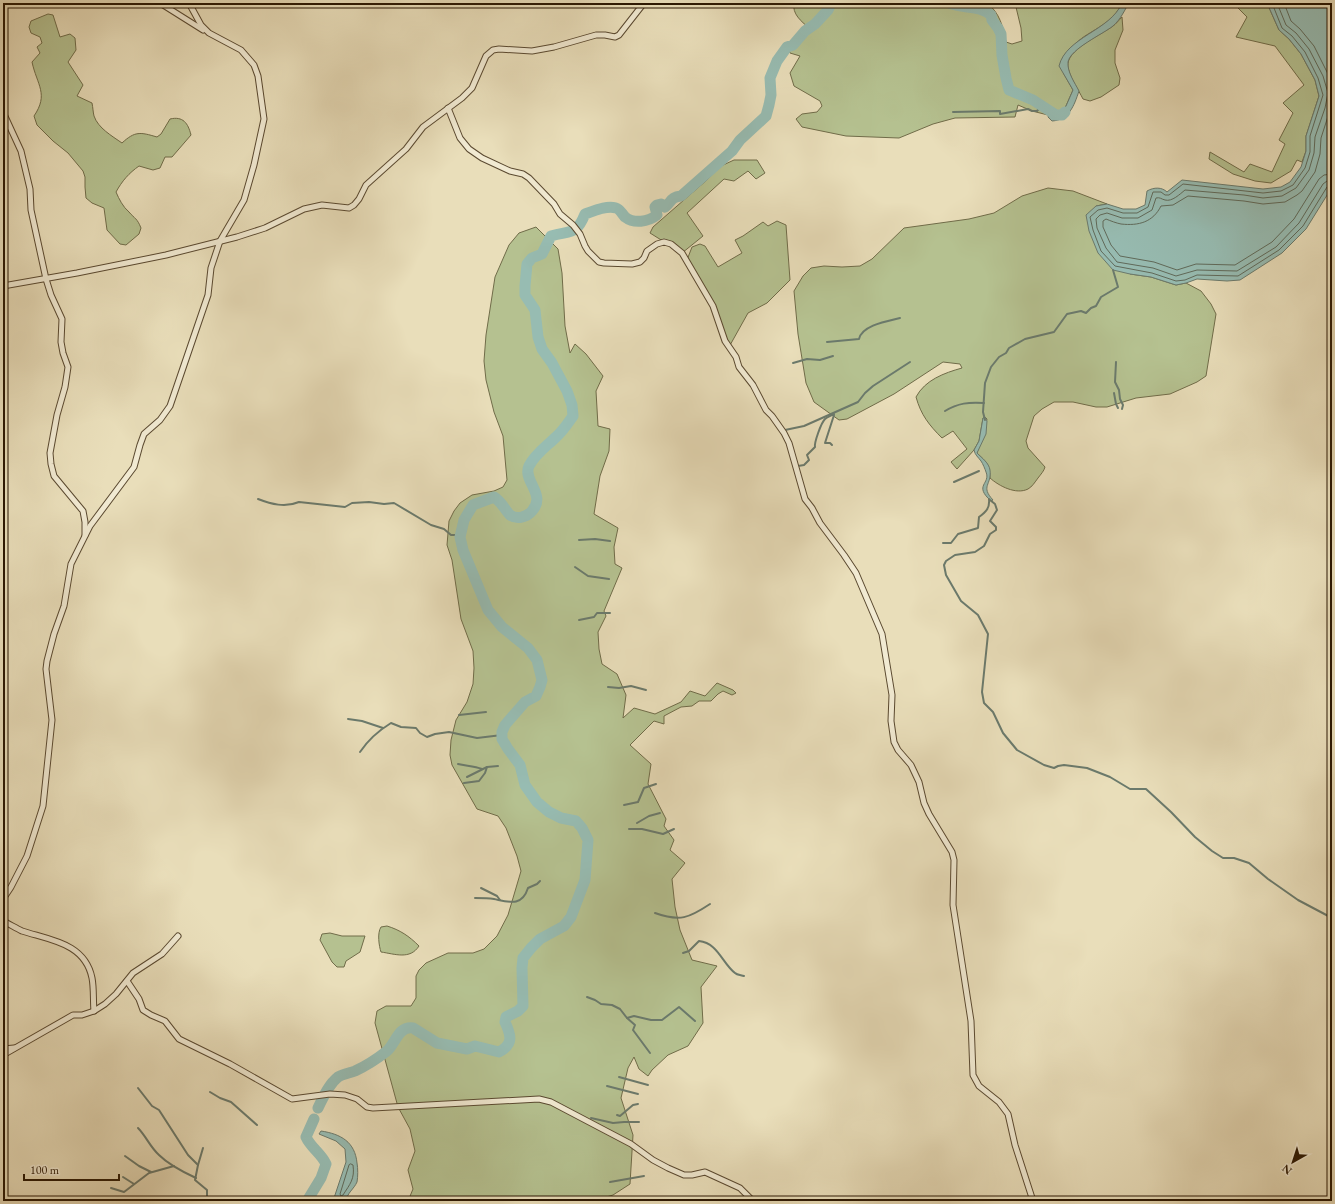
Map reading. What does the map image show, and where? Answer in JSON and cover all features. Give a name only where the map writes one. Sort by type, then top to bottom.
[{"type":"street","points":[[3,899],[27,856],[43,806],[52,720],[46,669],[54,634],[64,606],[71,564],[90,526],[134,467],[144,434],[160,420],[170,406],[208,295],[211,268],[220,241],[244,200],[254,165],[264,119],[258,76],[251,62],[241,50],[208,33],[160,3]]},
{"type":"street","points":[[189,3],[201,25],[208,33]]},
{"type":"street","points":[[3,286],[159,257],[265,228],[304,209],[322,205],[349,208],[359,199],[366,185],[406,149],[423,127],[462,98],[472,88],[486,56],[493,50],[532,51],[554,47],[596,34],[605,34],[615,37],[620,35],[644,3]]},
{"type":"street","points":[[448,108],[460,138],[469,148],[482,158],[510,171],[523,174],[529,178],[554,204],[560,214],[573,225],[580,234],[588,251],[599,262],[632,264],[640,262],[644,258],[647,251],[657,244],[664,242],[671,244],[682,253],[713,306],[724,341],[736,358],[739,367],[753,385],[766,410],[784,433],[789,443],[805,499],[820,523],[856,573],[882,634],[892,695],[891,721],[894,742],[898,750],[911,765],[919,782],[924,803],[952,852],[954,860],[953,904],[971,1021],[974,1075],[979,1086],[999,1102],[1008,1114],[1015,1145],[1033,1201]]},
{"type":"street","points":[[3,112],[21,151],[30,189],[31,210],[46,279],[51,295],[62,319],[61,342],[68,367],[50,453],[51,464],[54,476],[82,511],[85,522],[85,536]]},
{"type":"street","points":[[3,921],[21,930],[71,947],[78,952],[85,961],[92,977],[94,1011]]},
{"type":"street","points":[[3,1055],[73,1015],[82,1015],[94,1011],[105,1004],[133,973],[162,954],[178,936]]},
{"type":"street","points":[[127,981],[139,999],[143,1010],[165,1022],[179,1038],[230,1064],[292,1099],[330,1094],[345,1095],[357,1099],[373,1108],[539,1099],[551,1102],[631,1144],[653,1160],[668,1168],[684,1174],[692,1175],[705,1172],[740,1188],[753,1201]]},
{"type":"street","points":[[3,1049],[16,1048]]},
{"type":"green space","points":[[794,3],[987,3],[998,16],[1006,42],[1012,44],[1022,41],[1021,28],[1015,3],[1122,3],[1111,19],[1085,36],[1064,56],[1064,74],[1073,90],[1066,106],[1062,111],[1049,113],[1048,115],[1032,111],[1018,105],[1015,117],[955,118],[933,124],[899,138],[846,136],[802,127],[796,119],[802,114],[817,112],[822,106],[820,101],[794,86],[790,73],[800,56],[790,53],[787,47],[809,28],[800,20],[794,11]]},
{"type":"green space","points":[[1239,3],[1267,3],[1279,30],[1289,39],[1301,54],[1315,80],[1319,96],[1306,136],[1306,151],[1302,162],[1297,160],[1291,171],[1271,183],[1255,181],[1233,174],[1209,159],[1210,152],[1244,172],[1250,164],[1272,172],[1285,144],[1279,140],[1293,113],[1283,103],[1304,85],[1275,46],[1236,37],[1247,17],[1237,7]]},
{"type":"green space","points":[[48,14],[53,15],[60,37],[70,34],[75,38],[76,50],[68,62],[83,85],[77,96],[92,103],[96,120],[106,131],[122,143],[131,136],[138,134],[146,134],[157,137],[161,134],[170,119],[175,118],[184,121],[190,131],[191,135],[172,157],[165,157],[160,168],[153,170],[139,166],[132,171],[116,192],[123,205],[137,220],[141,228],[139,234],[126,245],[120,244],[107,230],[104,208],[92,203],[86,198],[85,177],[83,171],[68,153],[37,125],[34,116],[41,102],[41,95],[32,62],[40,53],[37,47],[42,43],[40,37],[31,33],[29,27],[31,21]]},
{"type":"green space","points":[[1122,17],[1123,30],[1115,50],[1115,63],[1120,78],[1119,85],[1101,97],[1090,101],[1083,99],[1070,75],[1068,67],[1069,61],[1078,49],[1113,26]]},
{"type":"green space","points":[[734,160],[757,160],[765,173],[756,179],[748,171],[734,181],[724,179],[687,213],[703,236],[682,253],[650,233],[653,227],[721,166]]},
{"type":"green space","points":[[1048,188],[1073,191],[1107,204],[1096,206],[1130,274],[1151,277],[1176,285],[1186,283],[1201,291],[1211,304],[1216,314],[1206,376],[1197,382],[1170,394],[1136,398],[1107,407],[1096,407],[1073,402],[1054,402],[1042,409],[1034,416],[1026,441],[1028,448],[1045,467],[1031,487],[1023,491],[1008,489],[990,478],[987,464],[977,453],[987,419],[985,417],[983,418],[979,441],[974,450],[957,469],[951,462],[967,449],[953,431],[942,438],[929,424],[920,409],[916,397],[924,386],[948,372],[962,368],[960,364],[943,362],[894,394],[847,419],[839,420],[814,402],[806,383],[798,334],[794,291],[803,276],[811,268],[824,266],[860,266],[872,259],[904,228],[969,219],[994,213],[1022,196]]},
{"type":"green space","points":[[777,221],[786,225],[790,280],[767,303],[748,313],[729,347],[717,316],[687,260],[692,247],[700,244],[705,246],[718,267],[742,253],[735,240],[763,222],[768,226]]},
{"type":"green space","points":[[536,227],[558,249],[562,273],[565,326],[570,353],[575,344],[586,354],[603,376],[596,391],[598,426],[610,429],[609,451],[600,476],[594,514],[618,528],[614,547],[615,564],[622,568],[604,611],[606,616],[598,632],[602,664],[617,674],[626,695],[623,718],[634,708],[655,714],[681,702],[690,691],[705,696],[717,683],[733,690],[736,693],[732,695],[723,691],[711,701],[699,701],[692,706],[681,707],[664,716],[664,724],[654,721],[630,745],[651,764],[648,784],[666,819],[664,826],[674,840],[670,850],[685,863],[672,879],[675,907],[680,930],[692,960],[717,966],[701,987],[703,1023],[688,1046],[668,1055],[652,1070],[648,1076],[639,1069],[634,1057],[628,1068],[621,1098],[633,1135],[630,1184],[613,1195],[593,1201],[408,1201],[413,1189],[408,1170],[415,1151],[410,1129],[398,1107],[375,1023],[377,1011],[386,1006],[411,1006],[416,998],[416,976],[419,970],[426,963],[448,953],[473,953],[484,949],[497,936],[508,915],[521,871],[506,828],[498,816],[477,809],[452,765],[450,755],[451,740],[456,720],[467,702],[473,684],[474,668],[473,651],[461,619],[452,560],[447,545],[449,521],[460,503],[472,495],[494,491],[503,487],[507,480],[503,436],[494,412],[486,380],[484,361],[486,335],[495,277],[509,245],[519,233]]},
{"type":"green space","points":[[387,926],[396,929],[412,939],[419,946],[407,955],[381,952],[379,933],[381,927]]},
{"type":"green space","points":[[330,933],[342,936],[365,936],[360,952],[346,961],[344,967],[337,967],[332,962],[320,940],[322,934]]},
{"type":"water","points":[[1122,3],[1129,3],[1116,23],[1080,47],[1070,57],[1068,62],[1069,70],[1079,91],[1073,107],[1067,115],[1058,120],[1052,121],[1048,117],[1049,113],[1062,111],[1066,106],[1073,90],[1059,66],[1063,56],[1079,41],[1108,21],[1116,13]]},
{"type":"water","points":[[1267,3],[1332,3],[1332,186],[1329,192],[1306,229],[1282,253],[1240,280],[1227,281],[1197,279],[1176,285],[1151,277],[1113,270],[1098,253],[1089,231],[1086,215],[1096,206],[1107,204],[1123,209],[1136,209],[1145,205],[1147,191],[1158,188],[1167,192],[1182,180],[1263,189],[1281,187],[1290,182],[1301,167],[1306,151],[1306,136],[1319,96],[1315,80],[1301,54],[1289,39],[1279,30]]},
{"type":"water","points":[[985,417],[987,421],[986,434],[977,453],[985,461],[990,470],[987,492],[993,500],[991,501],[983,491],[987,476],[986,472],[982,462],[974,450],[979,441],[983,418]]},
{"type":"water","points":[[321,1131],[335,1134],[346,1140],[350,1144],[356,1156],[358,1178],[346,1201],[333,1201],[346,1162],[345,1149],[336,1141],[319,1134]]},
{"type":"waterway","points":[[318,1108],[334,1080],[342,1075],[359,1069],[380,1056],[390,1048],[401,1032],[408,1028],[413,1028],[437,1043],[467,1049],[475,1046],[499,1052],[504,1049],[510,1039],[509,1031],[505,1022],[506,1017],[518,1011],[523,1006],[523,958],[540,939],[564,926],[571,917],[585,880],[588,840],[582,828],[576,821],[561,818],[549,812],[537,802],[525,785],[520,765],[502,739],[502,732],[505,725],[525,702],[536,696],[540,687],[542,680],[537,660],[528,648],[502,627],[488,610],[463,550],[460,537],[464,520],[473,505],[494,497],[513,517],[522,517],[532,511],[536,505],[537,499],[529,477],[529,466],[538,454],[561,432],[573,416],[572,405],[567,391],[552,363],[542,349],[538,337],[535,310],[525,295],[527,264],[532,258],[542,254],[551,236],[576,229],[585,214],[612,207],[619,209],[625,217],[633,221],[645,221],[657,215],[655,207],[657,205],[661,204],[665,207],[673,199],[681,196],[732,151],[740,140],[766,116],[771,95],[770,78],[777,61],[787,47],[793,45],[805,31],[815,24],[828,10],[831,3]]},
{"type":"waterway","points":[[949,3],[977,8],[991,15],[992,20],[1001,34],[1002,55],[1009,90],[1033,100],[1056,115],[1062,115],[1065,112]]},
{"type":"waterway","points":[[953,112],[1000,111],[1000,114],[1028,109],[1037,111],[1042,105]]},
{"type":"waterway","points":[[985,420],[983,412],[985,383],[991,367],[999,357],[1006,353],[1009,348],[1025,339],[1054,332],[1067,314],[1081,311],[1086,313],[1091,308],[1096,306],[1101,297],[1118,287],[1113,270]]},
{"type":"waterway","points":[[827,342],[859,339],[861,334],[870,327],[900,318]]},
{"type":"waterway","points":[[793,363],[807,359],[820,360],[833,356]]},
{"type":"waterway","points":[[785,430],[804,426],[858,402],[873,386],[910,362]]},
{"type":"waterway","points":[[1116,362],[1115,382],[1123,405],[1122,409]]},
{"type":"waterway","points":[[1114,393],[1118,408]]},
{"type":"waterway","points":[[945,411],[954,406],[984,403]]},
{"type":"waterway","points":[[798,466],[804,465],[809,460],[807,455],[815,447],[823,421],[834,414]]},
{"type":"waterway","points":[[832,445],[830,443],[825,443],[834,415]]},
{"type":"waterway","points":[[954,482],[979,471]]},
{"type":"waterway","points":[[258,499],[278,505],[289,505],[299,502],[345,507],[352,503],[394,503],[431,525],[444,529],[451,535],[456,535],[461,530]]},
{"type":"waterway","points":[[943,543],[951,543],[958,534],[978,528],[979,517],[987,510],[989,499]]},
{"type":"waterway","points":[[990,500],[995,504],[997,510],[990,521],[996,527],[996,530],[990,534],[984,546],[975,552],[955,555],[946,561],[944,565],[946,575],[961,601],[978,615],[988,634],[982,692],[984,703],[993,712],[1003,733],[1017,750],[1044,765],[1054,768],[1064,765],[1087,768],[1110,777],[1130,789],[1146,789],[1195,837],[1212,851],[1223,858],[1234,858],[1249,863],[1268,879],[1298,900],[1332,918]]},
{"type":"waterway","points":[[579,540],[595,539],[610,541]]},
{"type":"waterway","points":[[575,567],[588,576],[609,579]]},
{"type":"waterway","points":[[579,620],[594,617],[597,613],[610,613]]},
{"type":"waterway","points":[[608,687],[619,688],[631,686],[646,690]]},
{"type":"waterway","points":[[459,715],[486,712]]},
{"type":"waterway","points":[[348,719],[362,721],[383,728]]},
{"type":"waterway","points":[[360,752],[374,736],[391,723],[401,727],[416,728],[420,733],[427,737],[449,732],[477,738],[502,735]]},
{"type":"waterway","points":[[458,764],[482,769]]},
{"type":"waterway","points":[[464,783],[479,781],[485,773],[487,767],[498,766]]},
{"type":"waterway","points":[[467,777],[487,767]]},
{"type":"waterway","points":[[624,805],[638,802],[644,788],[656,784]]},
{"type":"waterway","points":[[637,823],[649,816],[660,813]]},
{"type":"waterway","points":[[629,829],[642,829],[663,834],[674,829]]},
{"type":"waterway","points":[[475,898],[489,898],[510,902],[519,901],[528,888],[540,881]]},
{"type":"waterway","points":[[481,888],[497,896],[500,900]]},
{"type":"waterway","points":[[655,913],[678,918],[696,913],[710,904]]},
{"type":"waterway","points":[[683,953],[689,951],[699,941],[711,945],[730,969],[738,975],[744,976]]},
{"type":"waterway","points":[[587,997],[601,1004],[612,1005],[620,1009],[627,1018],[634,1016],[651,1020],[662,1020],[679,1007],[695,1021]]},
{"type":"waterway","points":[[627,1018],[635,1025],[633,1030],[650,1053]]},
{"type":"waterway","points":[[619,1077],[648,1085]]},
{"type":"waterway","points":[[607,1086],[638,1094]]},
{"type":"waterway","points":[[138,1088],[152,1106],[159,1110],[188,1155],[198,1165],[195,1180],[207,1190],[207,1197],[209,1201]]},
{"type":"waterway","points":[[210,1092],[231,1102],[257,1125]]},
{"type":"waterway","points":[[617,1115],[620,1116],[633,1105],[638,1104]]},
{"type":"waterway","points":[[591,1118],[613,1123],[639,1122]]},
{"type":"waterway","points":[[307,1201],[321,1178],[326,1164],[306,1137],[314,1119]]},
{"type":"waterway","points":[[138,1128],[153,1149],[163,1159],[176,1168],[196,1178]]},
{"type":"waterway","points":[[198,1165],[203,1148]]},
{"type":"waterway","points":[[125,1156],[151,1172]]},
{"type":"waterway","points":[[111,1188],[124,1192],[149,1173],[174,1166]]},
{"type":"waterway","points":[[610,1182],[644,1176]]},
{"type":"waterway","points":[[123,1177],[134,1184]]}]
